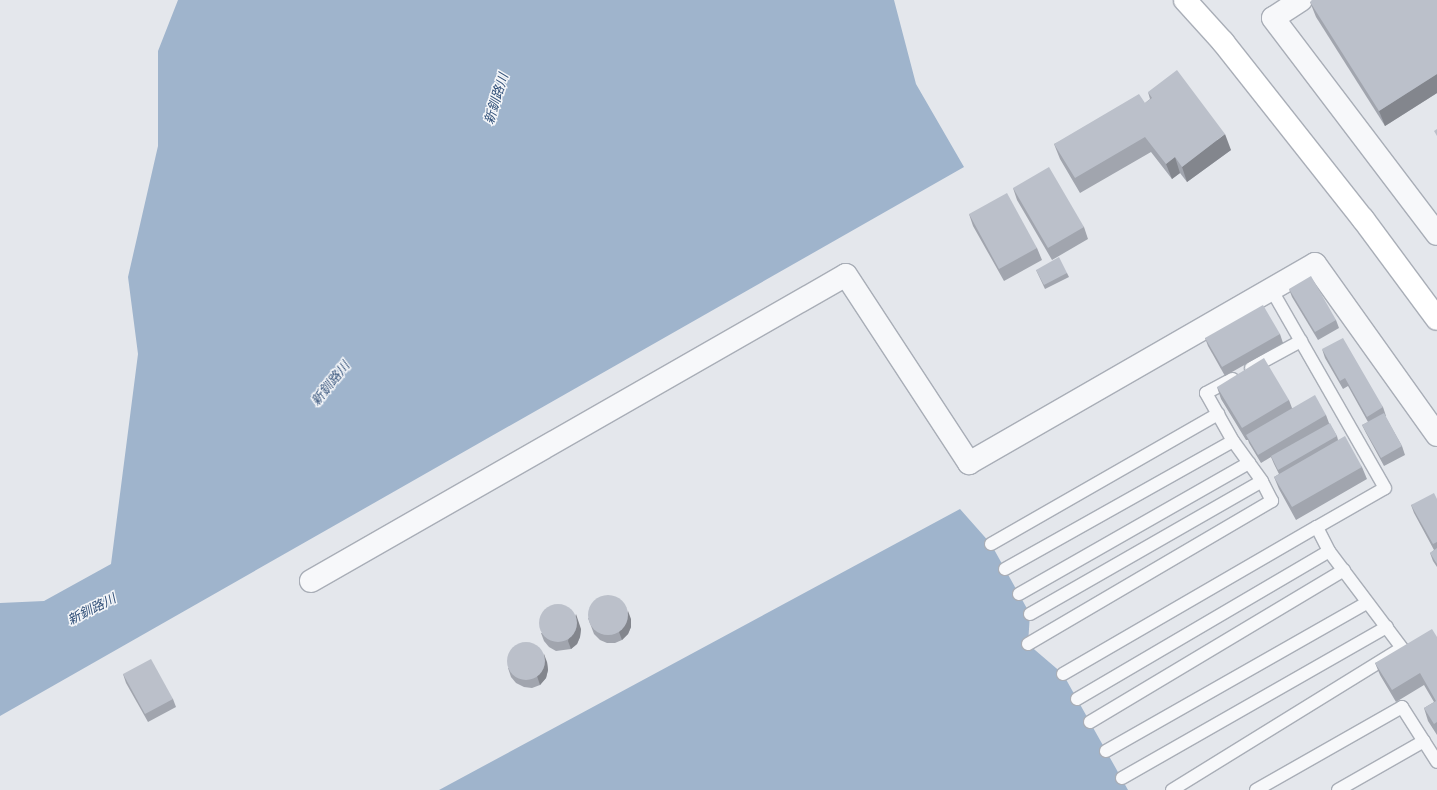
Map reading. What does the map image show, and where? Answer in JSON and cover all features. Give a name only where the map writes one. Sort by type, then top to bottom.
[{"type":"street","points":[[1185,0],[1223,42],[1363,219],[1437,319]]},
{"type":"street","points":[[1301,0],[1273,18],[1437,234]]},
{"type":"street","points":[[311,581],[846,275],[969,463],[1315,264],[1437,435]]},
{"type":"lane","points":[[1063,674],[1385,488],[1271,289]]},
{"type":"lane","points":[[1028,644],[1272,501],[1262,482],[1233,441],[1206,393],[1301,341]]},
{"type":"lane","points":[[991,544],[1218,414]]},
{"type":"lane","points":[[1004,569],[1233,441]]},
{"type":"lane","points":[[1019,594],[1249,463]]},
{"type":"lane","points":[[1030,614],[1262,482]]},
{"type":"lane","points":[[1172,790],[1402,648],[1387,626],[1367,603],[1329,551],[1317,527]]},
{"type":"lane","points":[[1077,699],[1329,551]]},
{"type":"lane","points":[[1090,722],[1344,570]]},
{"type":"lane","points":[[1106,751],[1367,603]]},
{"type":"lane","points":[[1122,778],[1387,626]]},
{"type":"lane","points":[[1256,790],[1402,707],[1437,762]]},
{"type":"lane","points":[[1338,790],[1424,740]]},
{"type":"water","name":"新釧路川","points":[[178,0],[894,0],[916,84],[964,167],[0,716],[0,603],[44,601],[111,564],[138,354],[128,277],[158,146],[158,51]]},
{"type":"water","points":[[960,509],[991,544],[1030,614],[1028,644],[1063,674],[1128,790],[439,790]]},
{"type":"building","points":[[1312,0],[1437,0],[1437,74],[1379,111],[1310,2]]},
{"type":"building","points":[[1177,70],[1225,134],[1182,167],[1175,157],[1166,164],[1145,137],[1075,178],[1054,144],[1139,94],[1145,103],[1152,98],[1148,92]]},
{"type":"building","points":[[1437,129],[1437,136],[1434,131]]},
{"type":"building","points":[[1049,167],[1084,227],[1048,248],[1013,188]]},
{"type":"building","points":[[1007,193],[1037,248],[999,269],[969,214]]},
{"type":"building","points":[[1059,257],[1067,273],[1044,285],[1036,270]]},
{"type":"building","points":[[1311,276],[1336,320],[1315,332],[1289,289]]},
{"type":"building","points":[[1263,305],[1280,334],[1222,367],[1205,338]]},
{"type":"building","points":[[1343,338],[1383,407],[1367,417],[1345,378],[1340,381],[1322,349]]},
{"type":"building","points":[[1264,358],[1289,400],[1242,428],[1217,387]]},
{"type":"building","points":[[1315,395],[1326,415],[1258,455],[1246,435]]},
{"type":"building","points":[[1384,413],[1402,446],[1381,458],[1362,425]]},
{"type":"building","points":[[1330,423],[1337,436],[1278,470],[1271,456]]},
{"type":"building","points":[[1345,436],[1362,467],[1292,507],[1274,477]]},
{"type":"building","points":[[1434,493],[1437,499],[1437,542],[1433,544],[1411,505]]},
{"type":"building","points":[[1437,548],[1437,564],[1430,553]]},
{"type":"building","points":[[608,595],[622,601],[628,615],[622,629],[608,635],[594,629],[588,615],[594,601]]},
{"type":"building","points":[[554,604],[562,604],[572,609],[576,616],[576,630],[572,637],[562,642],[554,642],[544,637],[542,634],[539,627],[539,619],[544,609],[547,607]]},
{"type":"building","points":[[1432,629],[1437,637],[1437,722],[1434,724],[1424,708],[1436,701],[1420,673],[1392,690],[1375,663]]},
{"type":"building","points":[[526,642],[536,645],[542,651],[545,661],[542,671],[536,677],[526,680],[516,677],[510,671],[507,661],[510,651],[516,645]]},
{"type":"building","points":[[151,659],[173,699],[145,714],[123,674]]}]
